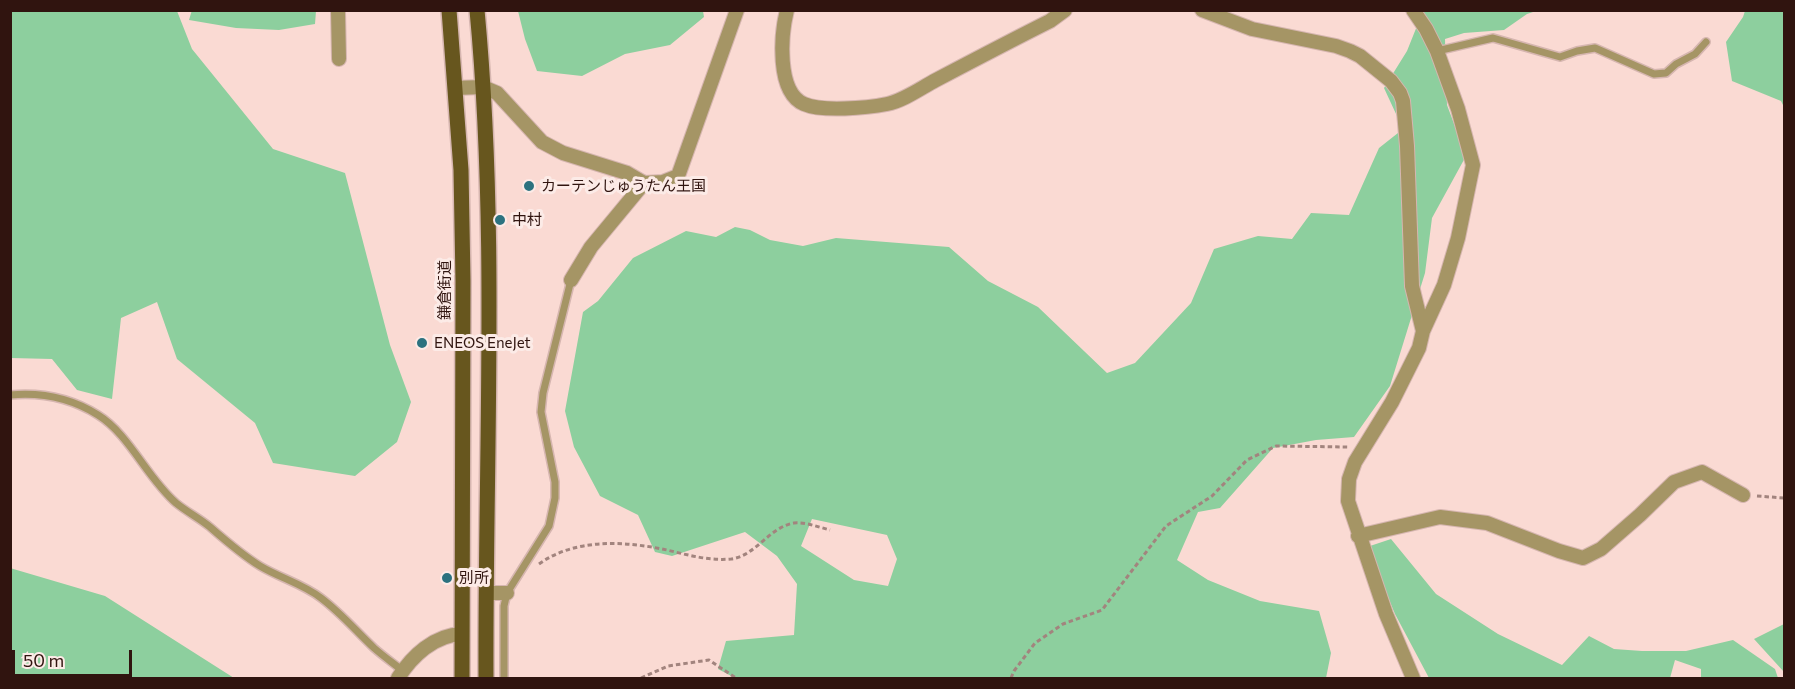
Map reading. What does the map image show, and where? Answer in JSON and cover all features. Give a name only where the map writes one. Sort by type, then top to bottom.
[{"type":"main road","name":"鎌倉街道","points":[[449,10],[461,170],[462,678]]},
{"type":"main road","points":[[477,10],[483,87],[490,282],[486,678]]},
{"type":"street","points":[[338,10],[339,59]]},
{"type":"street","points":[[455,88],[483,87],[497,93],[531,132],[552,148],[627,173],[644,183],[663,182],[678,176],[736,10]]},
{"type":"street","points":[[787,10],[782,31],[783,70],[788,84],[795,97],[803,104],[839,108],[888,104],[1050,21],[1065,10]]},
{"type":"street","points":[[1202,10],[1252,29],[1336,46],[1350,51],[1360,56],[1391,81],[1400,93],[1403,101],[1407,146],[1412,286],[1423,331]]},
{"type":"street","points":[[1413,10],[1437,51],[1458,109],[1473,165],[1458,238],[1444,285],[1423,331],[1419,348],[1392,402],[1355,462],[1349,479],[1348,501],[1386,614],[1413,678]]},
{"type":"street","points":[[571,280],[591,247],[644,183]]},
{"type":"street","points":[[1358,536],[1440,517],[1488,524],[1583,558],[1601,549],[1674,482],[1702,472],[1743,495]]},
{"type":"street","points":[[486,593],[511,587]]},
{"type":"street","points":[[400,675],[417,654],[429,646],[446,637],[462,634]]},
{"type":"lane","points":[[1437,51],[1493,38],[1560,57],[1595,48],[1654,74],[1666,73],[1676,64],[1695,54],[1706,42]]},
{"type":"lane","points":[[504,678],[504,606],[511,587],[549,526],[555,498],[555,482],[541,412],[543,393],[571,280]]},
{"type":"lane","points":[[10,395],[31,393],[63,399],[79,404],[100,416],[113,427],[148,474],[178,505],[208,525],[262,568],[320,597],[346,618],[400,675]]},
{"type":"path","points":[[1011,678],[1035,643],[1063,624],[1102,610],[1166,526],[1212,496],[1247,460],[1276,446],[1363,447]]},
{"type":"path","points":[[1743,495],[1785,498]]},
{"type":"path","points":[[511,587],[550,556],[585,545],[639,546],[700,558],[732,559],[751,552],[766,538],[792,524],[804,523],[830,530]]},
{"type":"path","points":[[641,678],[668,666],[709,660],[736,678]]},
{"type":"green space","points":[[11,10],[177,11],[192,49],[273,149],[345,173],[390,345],[411,402],[397,442],[355,476],[273,463],[255,423],[177,359],[157,302],[121,318],[112,399],[77,390],[52,359],[11,358]]},
{"type":"green space","points":[[192,10],[316,11],[315,24],[279,30],[236,28],[189,20]]},
{"type":"green space","points":[[518,11],[703,11],[704,17],[670,45],[625,54],[582,76],[537,71]]},
{"type":"green space","points":[[1423,11],[1536,11],[1527,14],[1504,30],[1464,33],[1445,39],[1447,105],[1466,156],[1432,218],[1425,273],[1390,386],[1354,437],[1316,440],[1273,448],[1220,508],[1198,512],[1177,560],[1208,580],[1260,601],[1319,611],[1331,653],[1326,678],[735,678],[718,669],[726,641],[794,635],[797,584],[777,556],[745,532],[672,556],[655,552],[638,515],[600,496],[574,447],[565,411],[583,312],[598,301],[633,258],[686,231],[716,237],[735,227],[750,230],[770,240],[803,246],[836,238],[949,247],[988,281],[1038,307],[1107,373],[1135,363],[1191,303],[1214,249],[1258,236],[1292,239],[1311,213],[1349,215],[1379,148],[1403,129],[1384,88],[1407,51]],"holes":[[[812,519],[887,535],[897,559],[888,586],[854,580],[801,546]]]},
{"type":"green space","points":[[1745,11],[1784,11],[1784,107],[1781,101],[1732,81],[1726,42]]},
{"type":"green space","points":[[1391,539],[1436,594],[1498,634],[1562,665],[1589,636],[1614,649],[1642,651],[1686,651],[1733,640],[1775,669],[1778,678],[1701,678],[1701,669],[1675,660],[1670,678],[1429,678],[1395,614],[1367,547]]},
{"type":"green space","points":[[10,568],[105,596],[234,678],[11,678]]},
{"type":"green space","points":[[1784,624],[1784,672],[1754,639]]},
{"type":"place","name":"カーテンじゅうたん王国","points":[[529,186]]},
{"type":"place","name":"中村","points":[[500,220]]},
{"type":"place","name":"ENEOS EneJet","points":[[422,343]]},
{"type":"place","name":"別所","points":[[447,578]]}]
